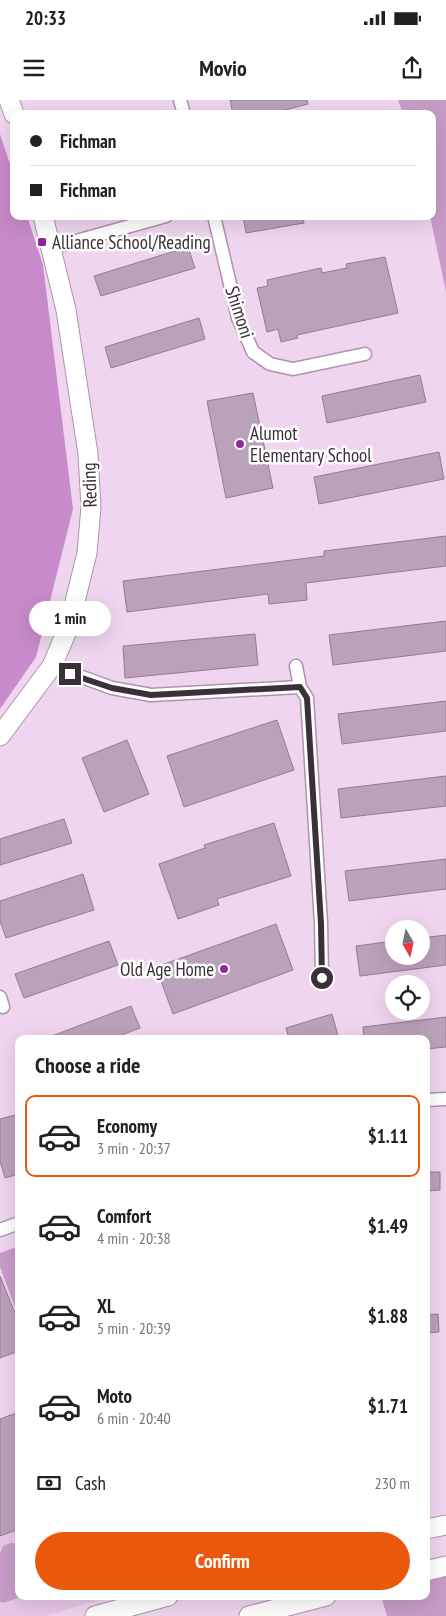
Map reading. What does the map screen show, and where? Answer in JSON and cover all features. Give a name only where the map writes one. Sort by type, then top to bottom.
[{"type":"street","name":"Reding","points":[[0,736],[52,666],[78,596],[87,553],[91,507],[88,454],[66,310],[44,220]]},
{"type":"street","points":[[51,248],[152,220]]},
{"type":"street","name":"Shimoni","points":[[215,220],[238,318],[253,352],[270,364],[293,369],[365,354]]},
{"type":"street","points":[[52,666],[112,688],[151,695],[300,687]]},
{"type":"street","points":[[296,666],[300,687],[307,698],[321,924],[322,978]]},
{"type":"street","points":[[430,1100],[446,1099]]},
{"type":"street","points":[[0,1230],[15,1224]]},
{"type":"street","points":[[430,1528],[446,1524]]},
{"type":"street","points":[[430,1570],[446,1566]]},
{"type":"street","points":[[95,1616],[153,1600]]},
{"type":"street","points":[[249,1616],[311,1600]]},
{"type":"shaded area","points":[[398,100],[446,100],[446,292],[431,220],[436,220],[436,110],[402,110]]},
{"type":"shaded area","points":[[0,134],[10,164],[10,220],[28,220],[43,265],[73,509],[36,657],[0,709]]},
{"type":"shaded area","points":[[15,1247],[15,1307],[0,1267],[0,1253]]},
{"type":"shaded area","points":[[15,1413],[15,1600],[100,1600],[44,1616],[0,1616],[0,1419]]},
{"type":"shaded area","points":[[15,1544],[15,1599],[3,1603],[0,1602],[0,1554],[3,1546]]},
{"type":"shaded area","points":[[446,1572],[446,1616],[387,1616],[382,1600],[430,1600],[430,1576]]},
{"type":"building","points":[[230,100],[307,100],[308,104],[285,110],[232,110]]},
{"type":"building","points":[[244,220],[304,220],[304,223],[246,233]]},
{"type":"building","points":[[188,247],[195,268],[101,296],[94,276]]},
{"type":"building","points":[[385,257],[398,313],[297,335],[298,338],[281,342],[278,329],[267,332],[257,288],[268,286],[267,280],[321,268],[322,273],[347,268],[346,264]]},
{"type":"building","points":[[199,318],[205,339],[111,368],[105,347]]},
{"type":"building","points":[[420,375],[426,402],[327,423],[322,396]]},
{"type":"building","name":"Alumot Elementary School","points":[[253,393],[273,488],[226,498],[207,401]]},
{"type":"building","points":[[439,452],[444,479],[319,504],[314,477]]},
{"type":"building","points":[[446,536],[446,566],[306,583],[307,600],[269,604],[268,594],[127,612],[123,581],[324,556],[324,551]]},
{"type":"building","points":[[446,621],[446,651],[333,665],[329,635]]},
{"type":"building","points":[[255,634],[258,665],[125,678],[123,646]]},
{"type":"building","points":[[446,701],[446,731],[342,744],[338,714]]},
{"type":"building","points":[[277,720],[294,770],[184,807],[167,756]]},
{"type":"building","points":[[127,740],[149,794],[104,812],[82,758]]},
{"type":"building","points":[[446,776],[446,806],[341,818],[338,789]]},
{"type":"building","points":[[64,819],[72,843],[0,865],[0,839]]},
{"type":"building","points":[[274,823],[291,876],[217,899],[219,905],[178,919],[159,864],[205,848],[204,845]]},
{"type":"building","points":[[446,859],[446,889],[349,901],[345,871]]},
{"type":"building","points":[[83,874],[94,910],[6,938],[0,921],[0,901]]},
{"type":"building","name":"Old Age Home","points":[[276,924],[293,970],[173,1014],[156,967]]},
{"type":"building","points":[[446,935],[446,965],[360,976],[356,946],[385,942],[385,965],[430,965],[430,937]]},
{"type":"building","points":[[109,941],[118,965],[24,998],[15,974]]},
{"type":"building","points":[[131,1006],[140,1028],[122,1035],[55,1035]]},
{"type":"building","points":[[332,1014],[338,1035],[288,1035],[286,1028]]},
{"type":"building","points":[[446,1017],[446,1047],[430,1049],[430,1035],[364,1035],[363,1027]]},
{"type":"building","points":[[15,1115],[15,1175],[5,1178],[0,1161],[0,1119]]},
{"type":"building","points":[[430,1172],[440,1172],[440,1190],[430,1191]]},
{"type":"building","points":[[0,1276],[15,1313],[15,1352],[0,1358]]},
{"type":"building","points":[[438,1314],[439,1332],[430,1333],[430,1315]]},
{"type":"building","points":[[15,1413],[15,1530],[0,1536],[0,1419]]},
{"type":"place","name":"Alliance School/Reading","points":[[42,242]]},
{"type":"place","name":"Alumot Elementary School","points":[[240,444]]},
{"type":"place","name":"Old Age Home","points":[[224,969]]},
{"type":"route","points":[[70,674],[112,688],[151,695],[300,687],[307,698],[321,924],[322,978]]}]
